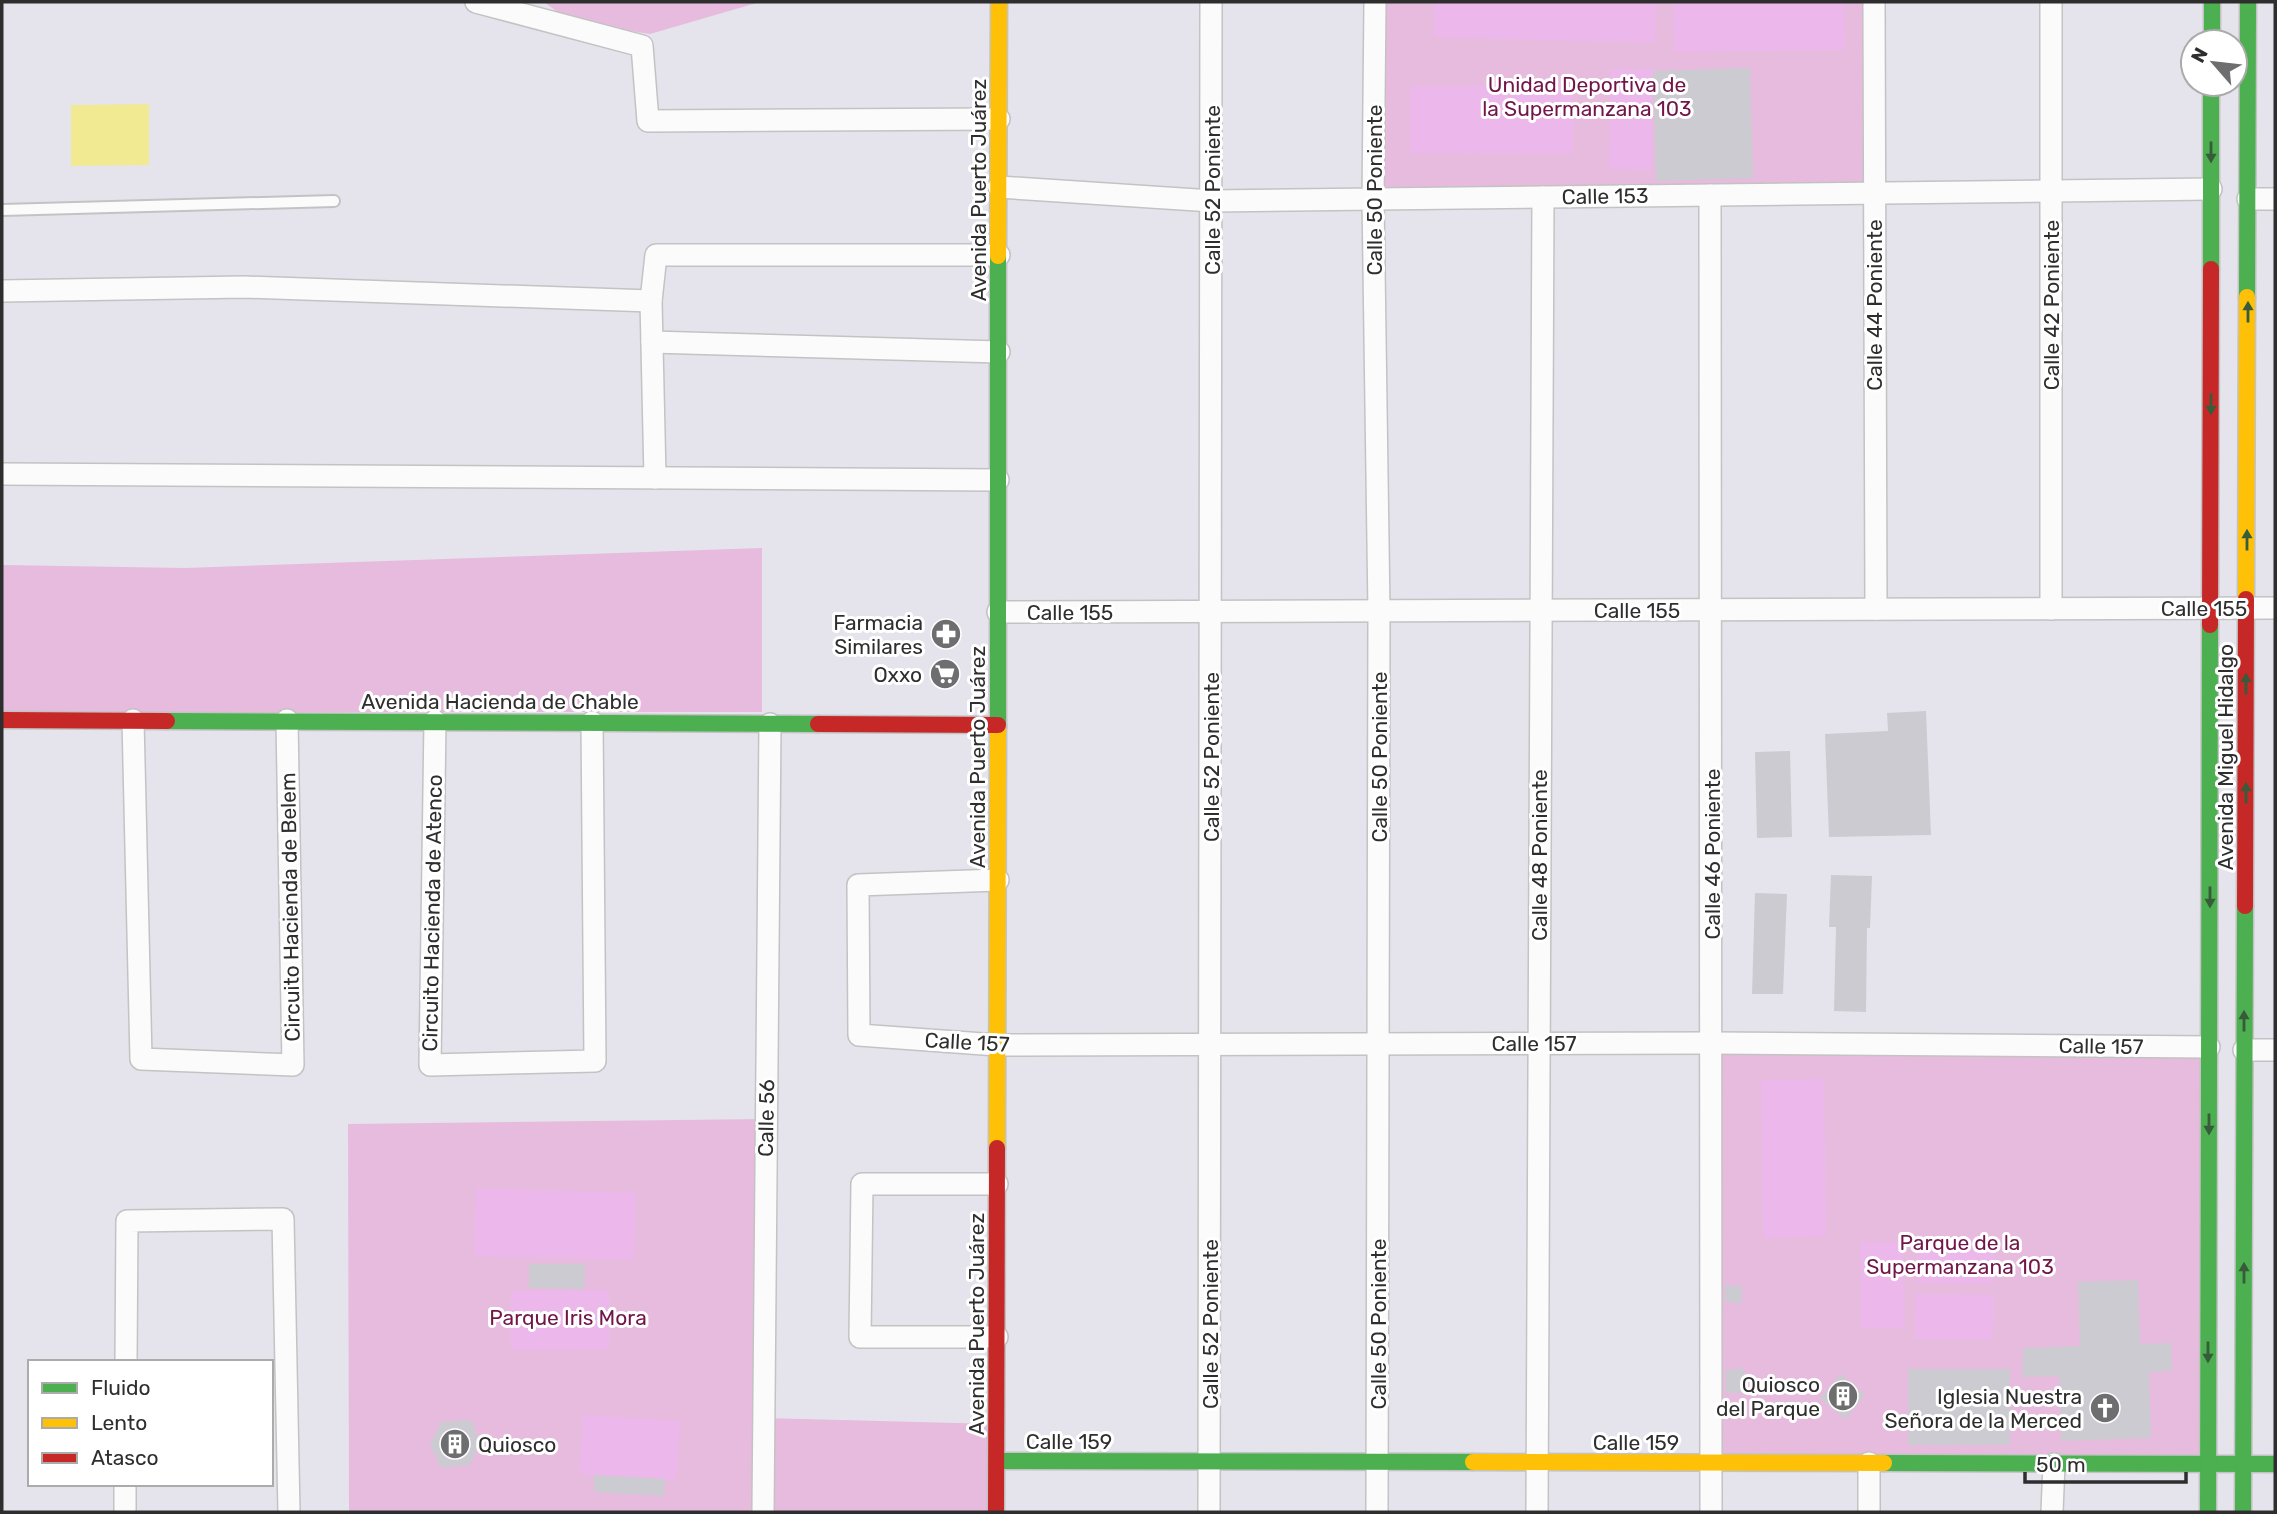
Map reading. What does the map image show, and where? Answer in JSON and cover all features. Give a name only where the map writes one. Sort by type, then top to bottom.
[{"type":"street","points":[[476,2],[642,46],[648,121],[999,119]]},
{"type":"street","name":"Avenida Puerto Juárez","points":[[996,1512],[999,2]]},
{"type":"street","name":"Calle 52 Poniente","points":[[1209,1512],[1211,2]]},
{"type":"street","name":"Calle 50 Poniente","points":[[1375,2],[1373,199],[1379,611],[1377,1512]]},
{"type":"street","name":"Calle 44 Poniente","points":[[1874,2],[1876,609]]},
{"type":"street","name":"Calle 42 Poniente","points":[[2051,2],[2051,609]]},
{"type":"street","points":[[2211,28],[2212,2]]},
{"type":"street","name":"Avenida Miguel Hidalgo","points":[[2243,1512],[2248,2]]},
{"type":"street","name":"Avenida Miguel Hidalgo","points":[[2208,1512],[2211,98]]},
{"type":"street","name":"Calle 153","points":[[999,187],[1212,201],[2211,189]]},
{"type":"street","name":"Calle 46 Poniente","points":[[1710,195],[1713,610],[1711,1512]]},
{"type":"street","name":"Calle 48 Poniente","points":[[1537,1512],[1539,610],[1543,197]]},
{"type":"street","points":[[2248,200],[2275,199]]},
{"type":"street","points":[[654,478],[651,301],[656,255],[999,256]]},
{"type":"street","points":[[2,291],[244,287],[651,301]]},
{"type":"street","points":[[652,342],[999,352]]},
{"type":"street","points":[[2,474],[998,480]]},
{"type":"street","name":"Calle 155","points":[[998,612],[2275,608]]},
{"type":"street","name":"Avenida Hacienda de Chable","points":[[2,720],[998,726]]},
{"type":"street","name":"Circuito Hacienda de Belem","points":[[133,720],[141,1059],[293,1065],[287,720]]},
{"type":"street","name":"Circuito Hacienda de Atenco","points":[[435,721],[430,1065],[595,1061],[592,722]]},
{"type":"street","name":"Calle 56","points":[[763,1512],[770,724]]},
{"type":"street","name":"Calle 157","points":[[998,880],[858,885],[859,1035],[997,1045],[1712,1043],[2209,1047]]},
{"type":"street","points":[[2244,1050],[2275,1050]]},
{"type":"street","points":[[997,1184],[862,1184],[860,1337],[997,1337]]},
{"type":"street","points":[[126,1360],[127,1221],[283,1219],[289,1512]]},
{"type":"street","name":"Calle 159","points":[[996,1461],[2275,1464]]},
{"type":"street","points":[[1869,1463],[1869,1512]]},
{"type":"street","points":[[2052,1512],[2054,1464]]},
{"type":"street","points":[[125,1486],[125,1512]]},
{"type":"lane","points":[[2,210],[334,201]]},
{"type":"green space","points":[[544,2],[760,2],[650,34],[571,22]]},
{"type":"green space","name":"Unidad Deportiva de la Supermanzana 103","points":[[1379,2],[1871,2],[1869,189],[1378,193]]},
{"type":"green space","points":[[1434,2],[1656,2],[1655,43],[1434,37]]},
{"type":"green space","points":[[1673,2],[1844,2],[1845,50],[1674,52]]},
{"type":"green space","points":[[1611,69],[1653,69],[1652,170],[1609,169]]},
{"type":"green space","points":[[1410,86],[1573,86],[1573,154],[1410,153]]},
{"type":"green space","points":[[762,548],[762,712],[2,712],[2,565],[185,568]]},
{"type":"green space","name":"Parque de la Supermanzana 103","points":[[1713,1044],[2209,1048],[2207,1463],[1712,1462]]},
{"type":"green space","points":[[1824,1079],[1826,1236],[1763,1238],[1761,1080]]},
{"type":"green space","name":"Parque Iris Mora","points":[[766,1119],[764,1418],[996,1424],[996,1512],[349,1512],[348,1124]]},
{"type":"green space","points":[[476,1188],[636,1193],[634,1260],[474,1256]]},
{"type":"green space","points":[[1918,1236],[1994,1238],[1993,1284],[1917,1283]]},
{"type":"green space","points":[[1903,1242],[1904,1328],[1860,1328],[1860,1243]]},
{"type":"green space","points":[[609,1290],[609,1349],[511,1350],[511,1291]]},
{"type":"green space","points":[[1916,1294],[1994,1295],[1992,1340],[1915,1339]]},
{"type":"green space","points":[[583,1415],[680,1421],[676,1480],[579,1474]]},
{"type":"shaded area","points":[[149,104],[149,165],[71,166],[71,105]]},
{"type":"building","points":[[1750,68],[1753,178],[1656,181],[1653,71]]},
{"type":"building","points":[[1926,711],[1931,835],[1829,837],[1825,734],[1888,731],[1887,713]]},
{"type":"building","points":[[1790,751],[1792,837],[1757,838],[1755,752]]},
{"type":"building","points":[[1831,875],[1872,876],[1870,928],[1867,928],[1866,1012],[1834,1011],[1836,927],[1829,927]]},
{"type":"building","points":[[1755,893],[1787,894],[1783,994],[1752,994]]},
{"type":"building","points":[[529,1264],[585,1264],[584,1289],[529,1288]]},
{"type":"building","name":"Iglesia Nuestra Señora de la Merced","points":[[2138,1280],[2140,1344],[2171,1343],[2172,1371],[2149,1372],[2151,1438],[2061,1441],[2059,1376],[2023,1377],[2023,1348],[2080,1346],[2078,1282]]},
{"type":"building","points":[[1725,1285],[1742,1286],[1742,1303],[1725,1302]]},
{"type":"building","points":[[1744,1368],[1744,1393],[1726,1393],[1726,1370]]},
{"type":"building","points":[[1908,1369],[2010,1369],[2010,1445],[1908,1445]]},
{"type":"building","name":"Quiosco del Parque","points":[[1841,1374],[1865,1395],[1845,1419],[1820,1398]]},
{"type":"building","name":"Quiosco","points":[[471,1420],[480,1443],[470,1465],[441,1468],[430,1445],[441,1422]]},
{"type":"building","points":[[594,1475],[665,1479],[664,1496],[594,1492]]},
{"type":"traffic: fast","points":[[2212,2],[2212,28]]},
{"type":"traffic: fast","points":[[2247,297],[2248,2]]},
{"type":"traffic: fast","points":[[2211,98],[2211,269]]},
{"type":"traffic: fast","points":[[998,256],[998,727]]},
{"type":"traffic: fast","points":[[2208,1512],[2210,625]]},
{"type":"traffic: fast","points":[[167,721],[818,724]]},
{"type":"traffic: fast","points":[[2243,1512],[2245,906]]},
{"type":"traffic: fast","points":[[997,1461],[1473,1462]]},
{"type":"traffic: fast","points":[[1884,1463],[2275,1464]]},
{"type":"traffic: slow","points":[[998,256],[999,2]]},
{"type":"traffic: slow","points":[[2246,599],[2247,297]]},
{"type":"traffic: slow","points":[[997,1148],[998,727]]},
{"type":"traffic: slow","points":[[1473,1462],[1884,1463]]},
{"type":"traffic: jam","points":[[2210,625],[2211,269]]},
{"type":"traffic: jam","points":[[2245,906],[2246,599]]},
{"type":"traffic: jam","points":[[2,720],[167,721]]},
{"type":"traffic: jam","points":[[818,724],[998,725]]},
{"type":"traffic: jam","points":[[996,1512],[997,1148]]},
{"type":"place","name":"Farmacia Similares","points":[[946,634]]},
{"type":"place","name":"Oxxo","points":[[945,674]]},
{"type":"place","name":"Quiosco del Parque","points":[[1843,1396]]},
{"type":"place","name":"Iglesia Nuestra Señora de la Merced","points":[[2105,1408]]},
{"type":"place","name":"Quiosco","points":[[455,1444]]}]
